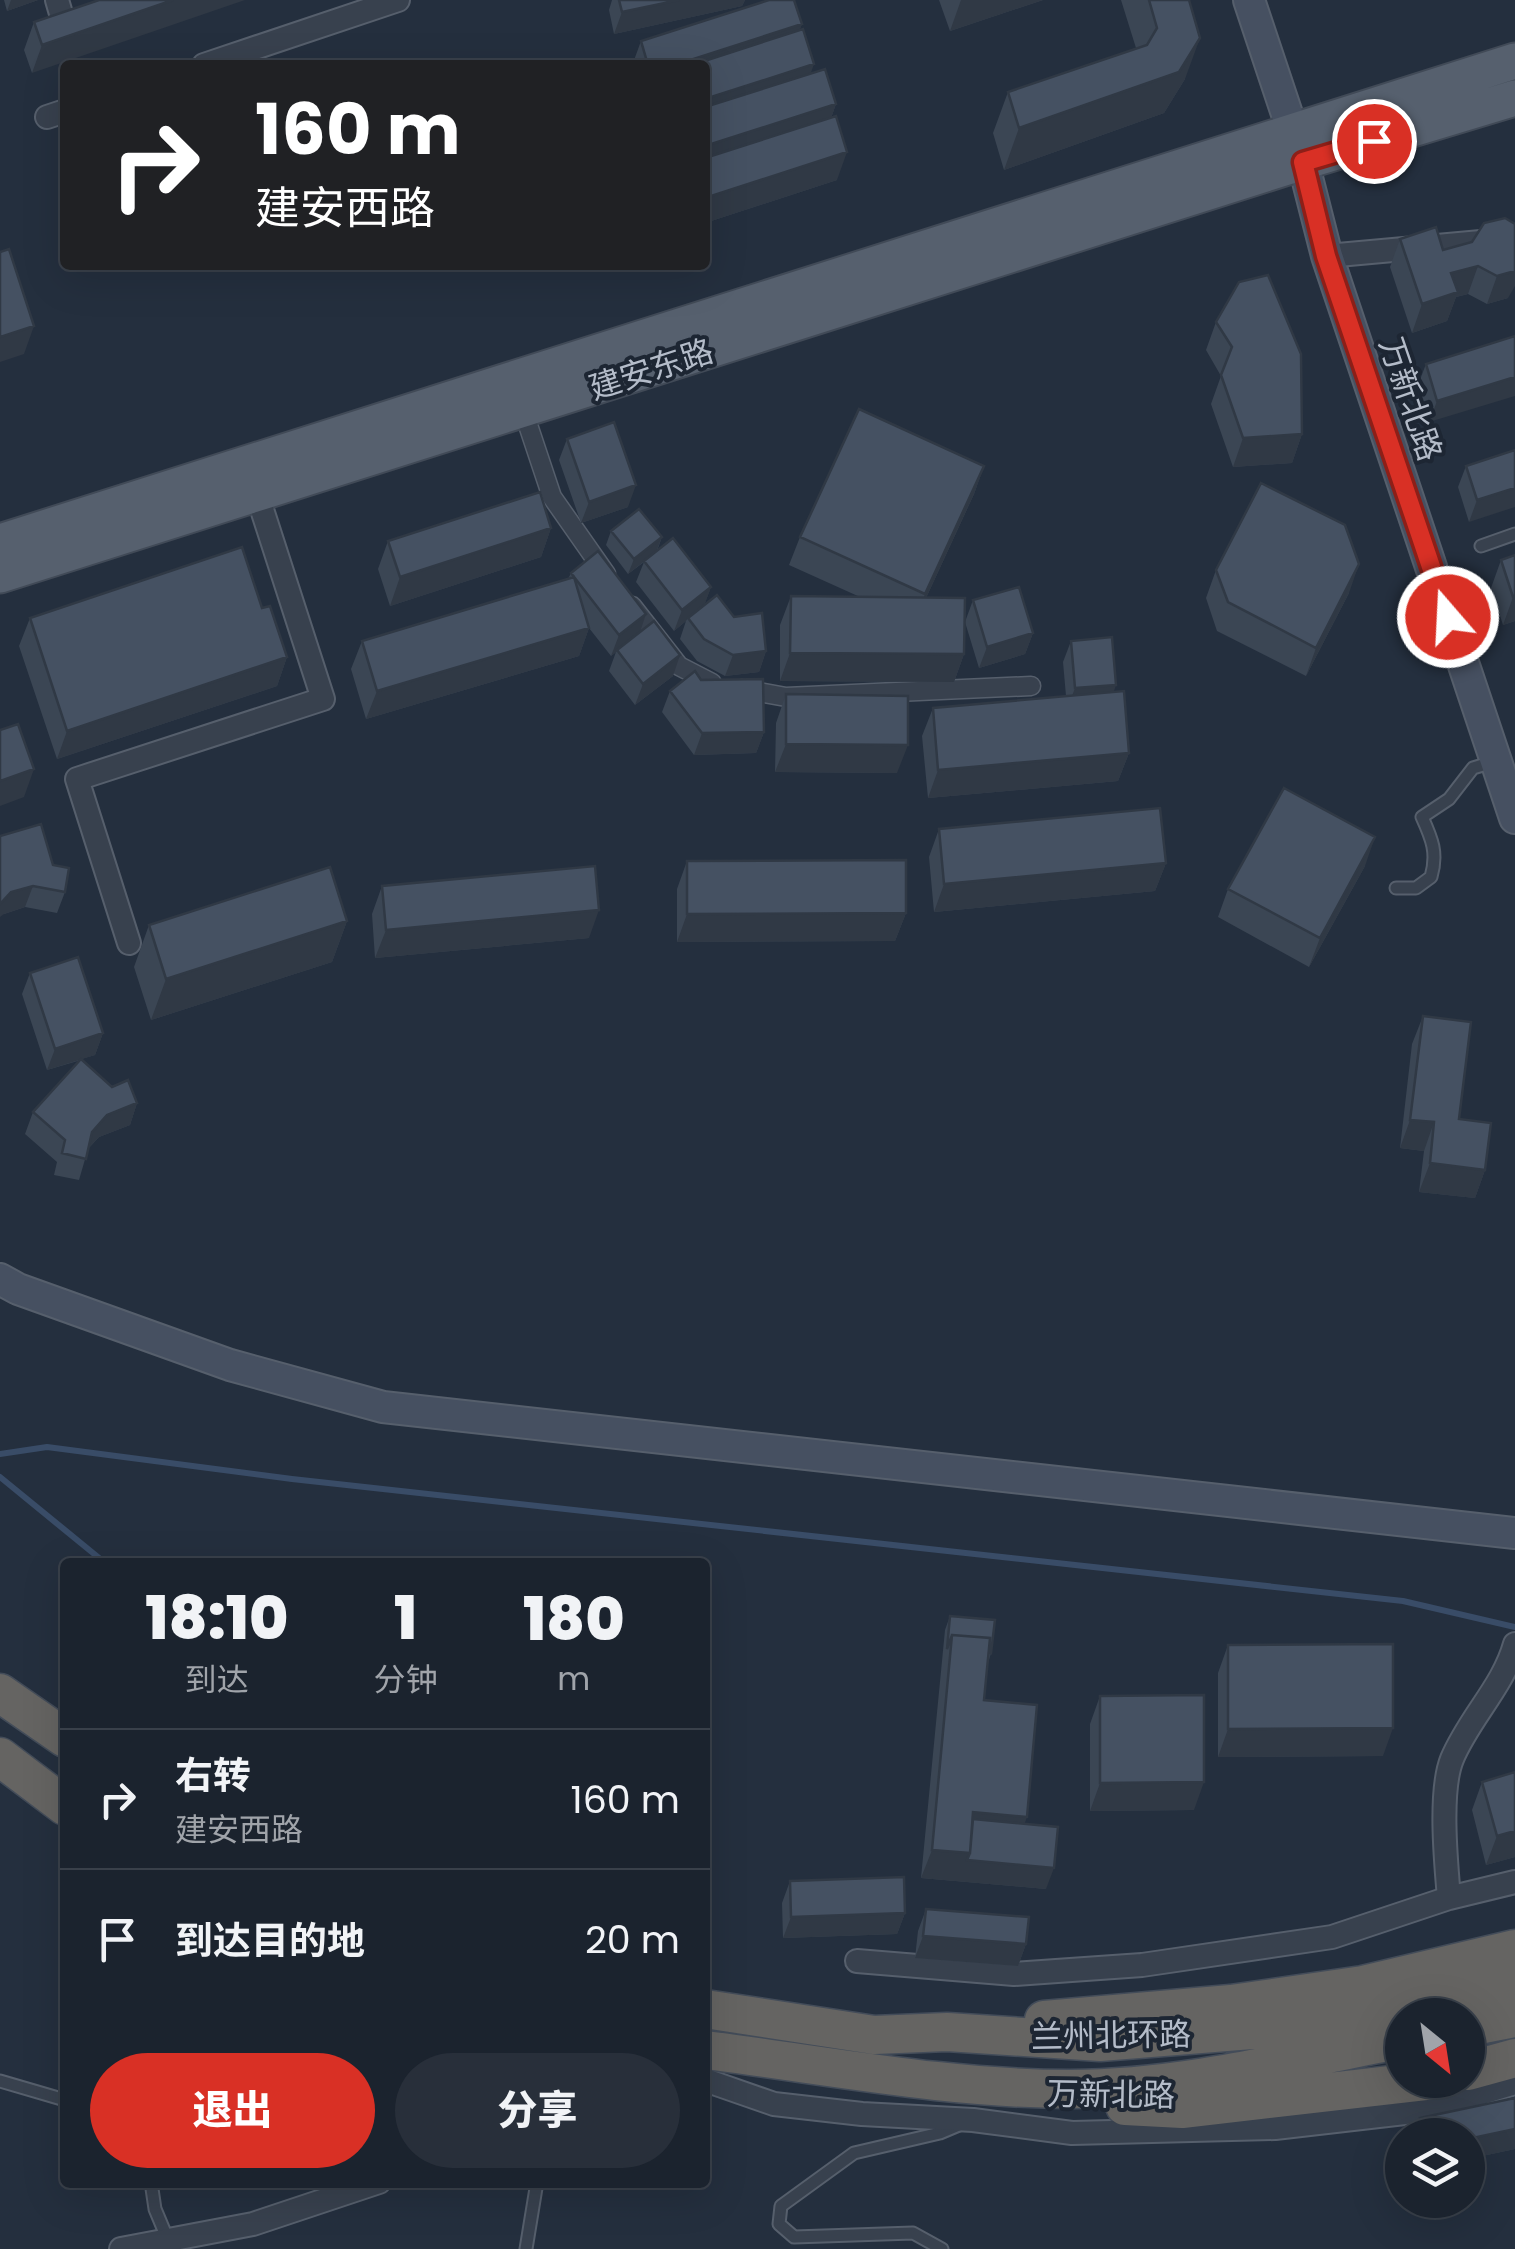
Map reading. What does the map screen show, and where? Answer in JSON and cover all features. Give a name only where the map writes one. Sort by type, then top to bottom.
[{"type":"highway","points":[[0,1693],[60,1735]]},
{"type":"highway","points":[[0,1757],[60,1802]]},
{"type":"highway","points":[[946,2032],[1231,2004],[1363,1985],[1515,1949]]},
{"type":"highway","name":"兰州北环路","points":[[710,2010],[874,2035],[946,2032],[1100,2042],[1378,2020],[1515,1984]]},
{"type":"highway","points":[[1485,2024],[1515,2018]]},
{"type":"highway","name":"兰州北环路","points":[[710,2051],[976,2102],[1072,2089],[1178,2082],[1385,2042]]},
{"type":"highway","points":[[1485,2066],[1515,2058]]},
{"type":"highway","points":[[976,2102],[1182,2109],[1385,2086]]},
{"type":"main road","name":"万新北路","points":[[1248,0],[1298,147],[1326,256],[1513,805]]},
{"type":"main road","points":[[1298,147],[1515,61]]},
{"type":"main road","points":[[1298,147],[1515,98]]},
{"type":"main road","name":"建安东路","points":[[0,575],[523,410],[1298,147]]},
{"type":"main road","name":"建安东路","points":[[0,542],[1298,147]]},
{"type":"main road","points":[[0,1279],[230,1366],[383,1407],[1515,1533]]},
{"type":"street","points":[[57,0],[64,24]]},
{"type":"street","points":[[217,60],[348,8],[398,0]]},
{"type":"street","points":[[1326,256],[1492,241],[1515,244]]},
{"type":"street","points":[[523,410],[552,497],[584,547],[679,666],[708,683],[786,697],[1031,686]]},
{"type":"street","points":[[129,943],[77,778],[323,699],[257,494]]},
{"type":"street","points":[[1449,1898],[1445,1854],[1451,1760],[1509,1666],[1514,1649]]},
{"type":"street","points":[[857,1960],[1014,1974],[1142,1966],[1332,1937],[1449,1898],[1515,1882]]},
{"type":"street","name":"万新北路","points":[[710,2082],[774,2104],[862,2114],[976,2102],[1072,2133],[1275,2128],[1422,2111],[1515,2083]]},
{"type":"street","points":[[121,2249],[254,2224],[361,2188]]},
{"type":"lane","points":[[1481,546],[1515,534]]},
{"type":"lane","points":[[1396,888],[1416,888],[1432,877],[1434,844],[1422,817],[1449,799],[1473,768],[1496,762]]},
{"type":"lane","points":[[0,2081],[60,2099]]},
{"type":"lane","points":[[942,2249],[913,2233],[794,2236],[783,2230],[778,2212],[854,2153],[940,2133],[976,2102]]},
{"type":"lane","points":[[152,2188],[155,2209],[168,2240]]},
{"type":"lane","points":[[526,2249],[536,2188]]},
{"type":"building","points":[[99,0],[173,0],[42,45],[34,22]]},
{"type":"building","points":[[619,0],[679,0],[622,12]]},
{"type":"building","points":[[769,0],[794,0],[802,24],[690,60],[647,60],[641,41]]},
{"type":"building","points":[[1149,0],[1189,0],[1200,38],[1179,72],[1019,128],[1008,92],[1147,45],[1157,28]]},
{"type":"building","points":[[803,29],[814,64],[710,97],[707,60]]},
{"type":"building","points":[[825,69],[836,104],[710,144],[710,105]]},
{"type":"building","points":[[836,116],[847,152],[710,196],[710,156]]},
{"type":"building","points":[[1505,218],[1515,224],[1515,271],[1497,276],[1478,266],[1451,273],[1458,292],[1422,304],[1400,239],[1436,227],[1443,250],[1472,242],[1484,223]]},
{"type":"building","points":[[9,249],[34,326],[0,337],[0,252]]},
{"type":"building","points":[[1268,275],[1301,354],[1302,434],[1243,438],[1221,375],[1232,347],[1216,322],[1239,282]]},
{"type":"building","points":[[1515,336],[1515,377],[1437,401],[1426,364]]},
{"type":"building","points":[[859,409],[984,466],[925,594],[800,537]]},
{"type":"building","points":[[614,422],[636,485],[589,502],[567,439]]},
{"type":"building","points":[[1515,450],[1515,488],[1477,500],[1466,466]]},
{"type":"building","points":[[1261,483],[1345,525],[1359,564],[1316,648],[1228,602],[1216,570]]},
{"type":"building","points":[[540,492],[551,528],[400,577],[388,541]]},
{"type":"building","points":[[639,509],[662,537],[634,559],[611,531]]},
{"type":"building","points":[[673,538],[711,587],[682,610],[644,561]]},
{"type":"building","points":[[242,547],[262,608],[270,606],[287,657],[67,731],[30,618]]},
{"type":"building","points":[[598,551],[646,614],[619,635],[571,573]]},
{"type":"building","points":[[1515,555],[1515,596],[1513,597],[1501,560]]},
{"type":"building","points":[[574,577],[589,628],[377,691],[362,641]]},
{"type":"building","points":[[1019,587],[1033,633],[987,647],[973,600]]},
{"type":"building","points":[[717,595],[734,617],[762,613],[766,651],[733,655],[704,639],[688,618]]},
{"type":"building","points":[[791,596],[965,598],[964,654],[790,653]]},
{"type":"building","points":[[654,621],[680,655],[643,684],[617,650]]},
{"type":"building","points":[[1112,637],[1116,685],[1075,688],[1071,641]]},
{"type":"building","points":[[695,671],[701,680],[763,679],[764,732],[702,733],[670,691]]},
{"type":"building","points":[[1124,691],[1129,753],[938,770],[933,708]]},
{"type":"building","points":[[786,694],[908,696],[908,745],[786,744]]},
{"type":"building","points":[[18,724],[34,769],[0,781],[0,730]]},
{"type":"building","points":[[1284,788],[1375,837],[1320,938],[1228,889]]},
{"type":"building","points":[[1160,808],[1166,863],[944,884],[939,829]]},
{"type":"building","points":[[41,824],[53,865],[69,868],[65,892],[33,886],[11,892],[0,904],[0,836]]},
{"type":"building","points":[[906,860],[906,913],[687,914],[687,861]]},
{"type":"building","points":[[595,866],[599,910],[386,930],[382,886]]},
{"type":"building","points":[[330,867],[347,921],[166,979],[149,925]]},
{"type":"building","points":[[78,957],[103,1033],[55,1049],[30,973]]},
{"type":"building","points":[[1423,1016],[1471,1022],[1459,1119],[1491,1123],[1485,1170],[1430,1163],[1434,1122],[1410,1120]]},
{"type":"building","points":[[81,1059],[112,1087],[128,1080],[137,1103],[107,1115],[92,1132],[86,1159],[62,1153],[65,1140],[33,1112]]},
{"type":"building","points":[[950,1616],[995,1620],[991,1653],[990,1638],[952,1635],[947,1649]]},
{"type":"building","points":[[952,1635],[990,1638],[984,1700],[1037,1705],[1027,1817],[973,1812],[970,1853],[932,1850]]},
{"type":"building","points":[[1393,1644],[1393,1728],[1228,1729],[1228,1645]]},
{"type":"building","points":[[1204,1695],[1204,1782],[1100,1783],[1100,1696]]},
{"type":"building","points":[[1515,1772],[1515,1831],[1497,1836],[1482,1782]]},
{"type":"building","points":[[973,1819],[1058,1827],[1054,1868],[967,1860]]},
{"type":"building","points":[[904,1877],[905,1913],[791,1917],[790,1881]]},
{"type":"building","points":[[926,1909],[1029,1917],[1026,1944],[923,1936]]},
{"type":"building","points":[[1515,2098],[1515,2129],[1485,2135],[1485,2118],[1420,2118]]},
{"type":"waterway","points":[[0,1454],[47,1447],[292,1479],[1403,1601],[1515,1627]]},
{"type":"waterway","points":[[0,1477],[99,1558]]},
{"type":"route","points":[[1374,141],[1303,162],[1326,256],[1448,617]]}]
